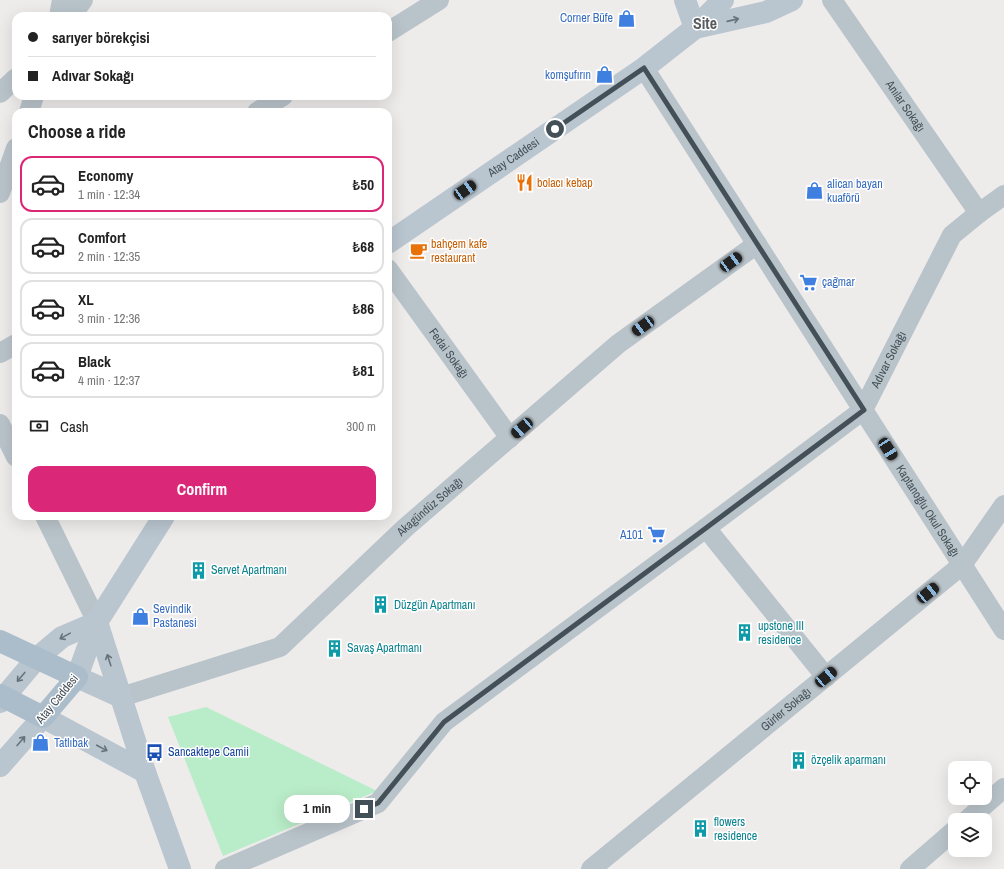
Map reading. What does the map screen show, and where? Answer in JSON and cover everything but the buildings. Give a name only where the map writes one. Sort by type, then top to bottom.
[{"type":"main road","points":[[685,0],[696,28]]},
{"type":"main road","name":"Atay Caddesi","points":[[392,240],[644,68],[696,28],[723,0]]},
{"type":"main road","name":"Atay Caddesi","points":[[696,28],[766,12],[792,0]]},
{"type":"main road","name":"Atay Caddesi","points":[[0,766],[77,677],[97,622],[161,520]]},
{"type":"main road","points":[[145,772],[43,717],[2,698],[37,658],[62,637],[97,622],[145,772],[180,869]]},
{"type":"main road","points":[[0,641],[121,697]]},
{"type":"street","points":[[60,12],[62,0]]},
{"type":"street","points":[[75,12],[83,0]]},
{"type":"street","points":[[392,30],[440,0]]},
{"type":"street","name":"Anılar Sokağı","points":[[832,0],[979,213]]},
{"type":"street","name":"Kaptanoğlu Okul Sokağı","points":[[644,68],[1004,630]]},
{"type":"street","points":[[0,93],[12,82]]},
{"type":"street","points":[[264,108],[276,100]]},
{"type":"street","points":[[0,193],[12,159]]},
{"type":"street","name":"Adıvar Sokağı","points":[[225,869],[378,803],[444,722],[864,410],[952,235],[1004,195]]},
{"type":"street","name":"Akagündüz Sokağı","points":[[121,697],[280,647],[405,528],[618,344],[757,244]]},
{"type":"street","name":"Fedai Sokağı","points":[[392,275],[510,438]]},
{"type":"street","points":[[0,353],[12,346]]},
{"type":"street","points":[[0,424],[12,449]]},
{"type":"street","name":"Gürler Sokağı","points":[[591,869],[962,564],[1004,505]]},
{"type":"street","points":[[47,520],[97,622]]},
{"type":"street","points":[[706,528],[826,677]]},
{"type":"street","points":[[975,813],[1004,788]]},
{"type":"street","points":[[910,869],[948,836]]},
{"type":"green space","points":[[206,707],[377,791],[223,856],[168,717]]},
{"type":"place","name":"Corner Büfe","points":[[626,18]]},
{"type":"place","name":"komşufırın","points":[[604,75]]},
{"type":"place","name":"bolacı kebap","points":[[524,183]]},
{"type":"place","name":"alican bayan kuaförü","points":[[814,191]]},
{"type":"place","name":"bahçem kafe restaurant","points":[[418,251]]},
{"type":"place","name":"çağmar","points":[[809,282]]},
{"type":"place","name":"A101","points":[[656,535]]},
{"type":"place","name":"Servet Apartmanı","points":[[198,570]]},
{"type":"place","name":"Düzgün Apartmanı","points":[[381,605]]},
{"type":"place","name":"Sevindik Pastanesi","points":[[140,616]]},
{"type":"place","name":"upstone III residence","points":[[745,633]]},
{"type":"place","name":"Savaş Apartmanı","points":[[334,648]]},
{"type":"place","name":"Tatlıbak","points":[[41,743]]},
{"type":"place","name":"Sancaktepe Camii","points":[[155,752]]},
{"type":"place","name":"özçelik aparmanı","points":[[798,760]]},
{"type":"place","name":"flowers residence","points":[[701,829]]},
{"type":"district","name":"Site","points":[[705,23]]},
{"type":"route","points":[[364,809],[378,803],[444,722],[864,410],[644,68],[555,129]]}]
